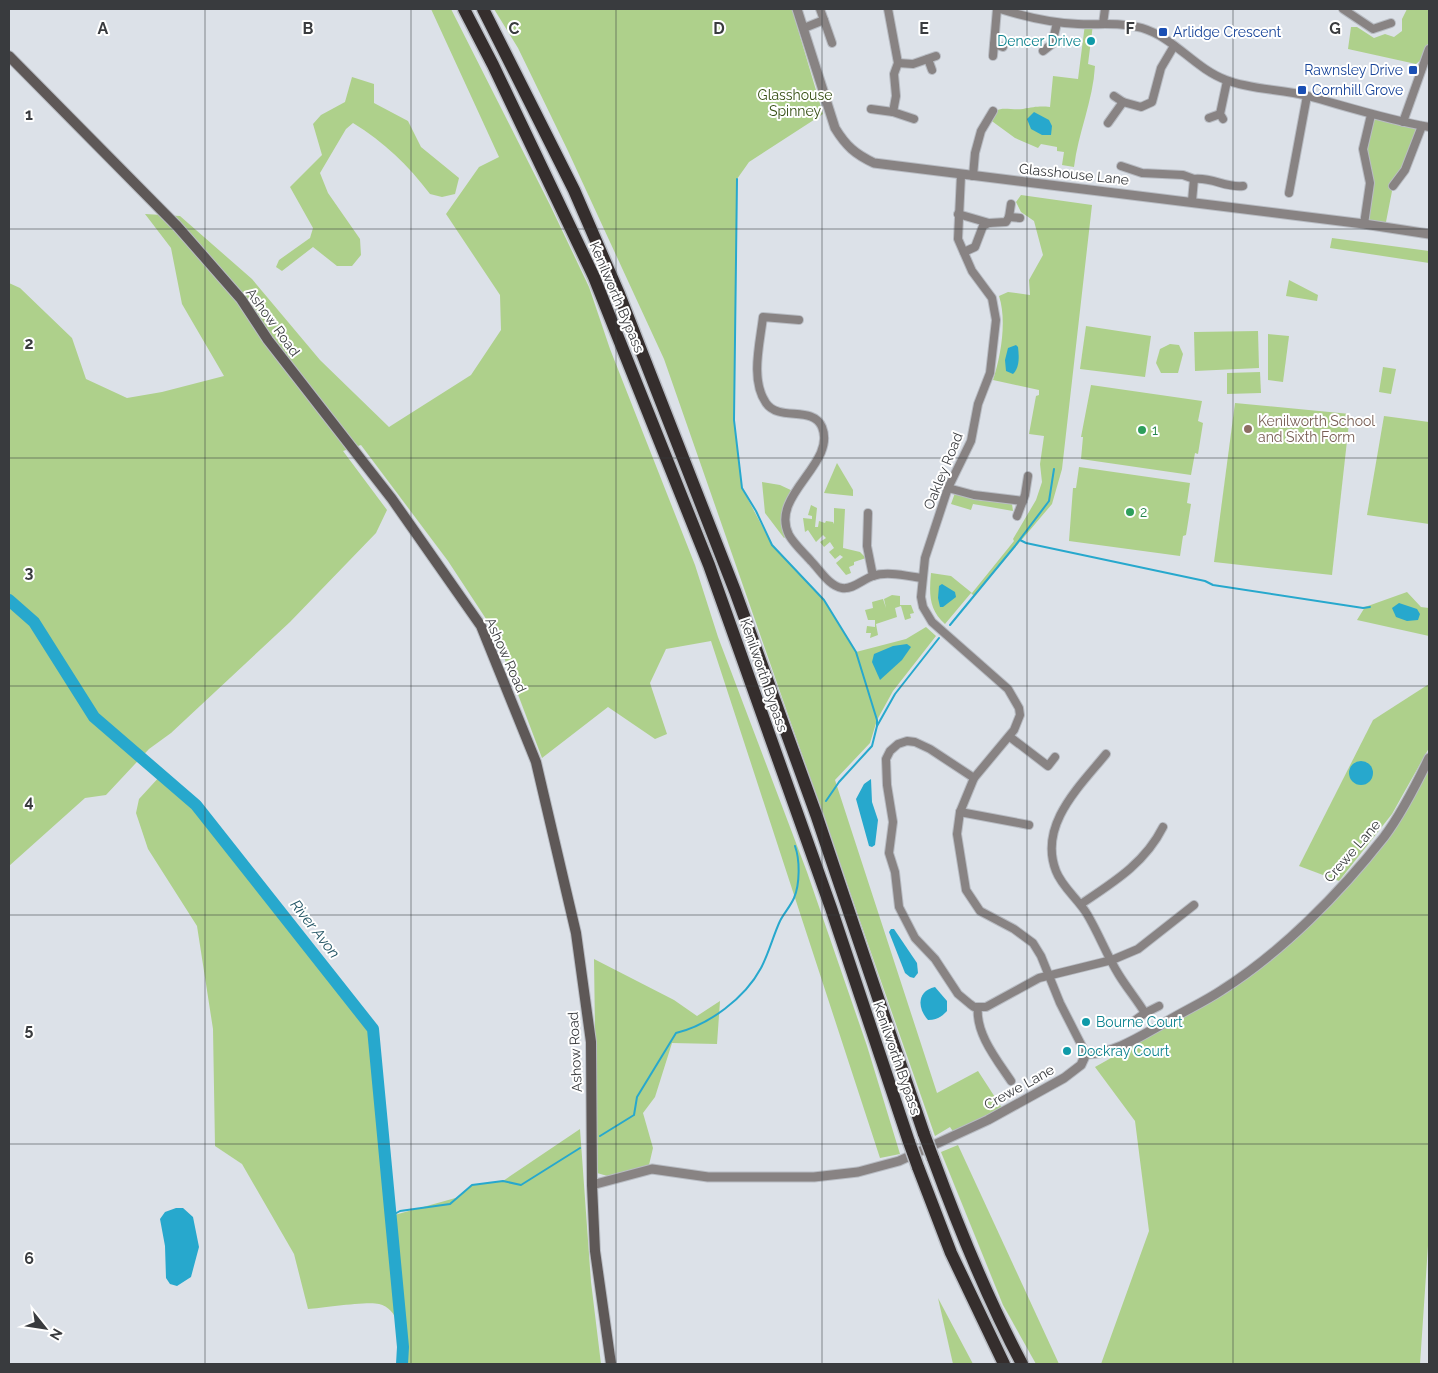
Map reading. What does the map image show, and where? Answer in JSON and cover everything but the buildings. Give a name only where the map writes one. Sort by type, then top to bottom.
[{"type":"highway","name":"Kenilworth Bypass","points":[[464,9],[594,277],[709,565],[830,908],[918,1167],[951,1253],[1004,1364]]},
{"type":"highway","name":"Kenilworth Bypass","points":[[483,9],[574,190],[619,294],[741,609],[817,817],[924,1134],[960,1231],[997,1317],[1022,1364]]},
{"type":"main road","name":"Ashow Road","points":[[9,56],[177,226],[241,299],[268,340],[392,499],[481,626],[536,762],[576,933],[591,1042],[592,1185],[595,1251],[611,1364]]},
{"type":"street","name":"Glasshouse Lane","points":[[797,9],[828,109],[845,145],[854,154],[874,163],[1192,201],[1429,234]]},
{"type":"street","points":[[820,9],[832,43]]},
{"type":"street","points":[[888,9],[898,63],[894,74],[896,96],[893,112]]},
{"type":"street","points":[[993,56],[999,9],[1036,20],[1141,28],[1157,33],[1206,71],[1227,81],[1307,96],[1371,115],[1425,127],[1405,170],[1393,186]]},
{"type":"street","points":[[1103,24],[1105,9]]},
{"type":"street","points":[[1343,9],[1373,29],[1390,23]]},
{"type":"street","points":[[804,28],[824,20]]},
{"type":"street","points":[[1043,51],[1052,44],[1057,23]]},
{"type":"street","points":[[994,44],[1004,47]]},
{"type":"street","points":[[1052,44],[1059,51]]},
{"type":"street","points":[[1114,96],[1123,102],[1141,107],[1155,105],[1161,68],[1174,46]]},
{"type":"street","points":[[1403,122],[1429,49]]},
{"type":"street","points":[[898,63],[913,64],[936,56]]},
{"type":"street","points":[[928,59],[932,70]]},
{"type":"street","points":[[1209,118],[1221,117],[1227,81]]},
{"type":"street","points":[[1289,193],[1307,96]]},
{"type":"street","points":[[1108,123],[1123,102]]},
{"type":"street","points":[[871,109],[893,112],[914,120]]},
{"type":"street","points":[[973,176],[975,153],[981,131],[993,111]]},
{"type":"street","points":[[1364,224],[1370,183],[1363,149],[1371,115]]},
{"type":"street","points":[[1121,166],[1142,173],[1183,175],[1194,179],[1206,178],[1232,187],[1243,186]]},
{"type":"street","points":[[961,174],[958,214],[962,249],[975,247],[982,226],[989,223]]},
{"type":"street","points":[[1192,201],[1194,179]]},
{"type":"street","points":[[958,214],[989,223],[1006,222],[1010,216],[1011,204]]},
{"type":"street","points":[[1010,216],[1020,218]]},
{"type":"street","name":"Oakley Road","points":[[962,249],[972,271],[992,298],[996,320],[990,373],[978,404],[971,441],[948,488],[925,558],[921,596],[927,616],[952,642],[1008,689],[1019,708],[1018,722],[1010,737]]},
{"type":"street","points":[[799,320],[762,317],[758,372],[761,394],[766,404],[780,413],[814,418],[819,422],[823,433],[817,460],[797,487],[790,503],[786,519],[789,534],[835,586],[848,588],[873,576],[922,578]]},
{"type":"street","points":[[1017,516],[1023,501],[1028,476]]},
{"type":"street","points":[[948,488],[974,495],[1023,501]]},
{"type":"street","points":[[868,513],[866,546],[873,576]]},
{"type":"street","points":[[1055,757],[1048,766],[1010,737],[974,778],[960,812],[957,834],[960,862],[970,898],[980,910],[1014,928],[1033,943],[1086,1054]]},
{"type":"street","points":[[974,778],[916,742],[907,741],[898,744],[890,751],[886,759],[887,785],[893,822],[889,853],[895,872],[899,907],[915,938],[935,959],[958,994],[970,1004],[978,1007],[990,1005],[1030,982],[1112,960],[1138,949],[1194,906]]},
{"type":"street","points":[[1106,754],[1093,775],[1061,814],[1054,830],[1052,845],[1057,873],[1081,904],[1118,974],[1145,1013]]},
{"type":"street","name":"Crewe Lane","points":[[592,1185],[652,1169],[708,1177],[814,1176],[858,1172],[883,1166],[942,1143],[988,1120],[1064,1078],[1081,1065],[1086,1054],[1102,1054],[1112,1050],[1222,990],[1290,937],[1346,881],[1384,837],[1414,790],[1429,758]]},
{"type":"street","points":[[960,812],[1028,825]]},
{"type":"street","points":[[1081,904],[1132,868],[1156,842],[1163,827]]},
{"type":"street","points":[[1134,1021],[1159,1006]]},
{"type":"street","points":[[978,1007],[978,1021],[983,1035],[1011,1081]]},
{"type":"green space","points":[[431,9],[451,9],[550,205],[589,287],[610,349],[695,565],[718,637],[807,872],[867,1046],[900,1154],[880,1158],[711,641],[666,649],[650,683],[667,734],[655,739],[608,707],[542,758],[494,631],[448,561],[361,445],[343,451],[387,510],[376,533],[290,622],[171,733],[149,749],[106,795],[85,798],[9,866],[9,283],[20,288],[72,338],[86,379],[127,398],[162,392],[224,376],[182,304],[171,248],[145,214],[180,216],[252,279],[320,360],[389,427],[471,375],[501,330],[500,295],[446,214],[479,167],[499,157]]},
{"type":"green space","name":"Glasshouse Spinney","points":[[494,9],[792,9],[823,114],[749,162],[737,179],[734,420],[742,488],[772,545],[824,600],[856,652],[906,639],[926,627],[936,636],[893,691],[877,720],[870,743],[835,780],[937,1093],[978,1071],[1002,1108],[954,1133],[950,1127],[935,1136],[664,359],[518,48]]},
{"type":"green space","points":[[1407,9],[1429,9],[1428,46],[1416,64],[1348,49],[1351,27],[1357,27],[1374,38],[1385,34],[1394,37],[1402,31],[1402,19]]},
{"type":"green space","points":[[1085,24],[1093,24],[1088,64],[1095,66],[1094,79],[1074,167],[1062,165],[1064,152],[1057,151],[1057,147],[1041,144],[1038,148],[1015,138],[989,119],[999,109],[1050,107],[1053,76],[1078,79]]},
{"type":"green space","points":[[352,77],[374,84],[374,103],[408,121],[421,147],[459,178],[455,194],[442,197],[430,194],[395,155],[353,123],[346,129],[320,173],[328,193],[360,239],[361,255],[352,266],[337,266],[313,247],[282,271],[276,267],[279,260],[310,238],[313,228],[290,187],[322,155],[313,124],[321,115],[345,102]]},
{"type":"green space","points":[[1371,115],[1422,126],[1393,186],[1385,227],[1364,224],[1370,183],[1363,149]]},
{"type":"green space","points":[[1021,195],[1092,205],[1062,469],[1052,504],[974,596],[971,593],[945,624],[936,613],[931,601],[931,573],[951,576],[972,593],[1014,541],[1013,539],[1036,500],[1042,482],[1040,464],[1044,436],[1029,434],[1036,396],[1039,395],[1039,390],[993,380],[1003,327],[999,296],[1008,292],[1030,295],[1029,280],[1043,255],[1034,221],[1021,212],[1016,202]]},
{"type":"green space","points":[[1332,238],[1429,251],[1429,263],[1330,248]]},
{"type":"green space","points":[[1289,280],[1318,295],[1317,301],[1286,296]]},
{"type":"green space","points":[[1086,326],[1151,336],[1145,377],[1080,369]]},
{"type":"green space","points":[[1258,331],[1259,368],[1195,371],[1194,332]]},
{"type":"green space","points":[[1268,334],[1289,336],[1283,382],[1268,380]]},
{"type":"green space","points":[[1170,344],[1179,345],[1183,354],[1178,373],[1161,373],[1156,363],[1160,349]]},
{"type":"green space","points":[[1383,367],[1396,369],[1391,394],[1379,392]]},
{"type":"green space","points":[[1260,372],[1261,393],[1227,394],[1227,373]]},
{"type":"green space","name":"1","points":[[1091,385],[1202,401],[1198,421],[1203,423],[1198,454],[1195,453],[1191,475],[1081,459],[1083,437],[1081,437]]},
{"type":"green space","points":[[1235,403],[1350,414],[1332,575],[1214,562]]},
{"type":"green space","points":[[1384,416],[1429,422],[1429,524],[1367,515]]},
{"type":"green space","points":[[837,463],[853,490],[853,496],[824,493]]},
{"type":"green space","name":"2","points":[[1079,467],[1190,483],[1187,503],[1191,504],[1186,535],[1183,536],[1180,556],[1069,541],[1073,488],[1076,488]]},
{"type":"green space","points":[[762,482],[780,485],[795,492],[787,511],[789,534],[784,538],[765,513]]},
{"type":"green space","points":[[955,493],[982,501],[1009,501],[1012,504],[1013,511],[973,504],[971,510],[951,504]]},
{"type":"green space","points":[[811,505],[817,508],[815,527],[818,527],[819,521],[825,523],[826,521],[833,522],[834,524],[834,508],[845,509],[843,548],[860,552],[866,558],[854,562],[854,565],[849,567],[851,573],[846,575],[836,563],[843,557],[840,555],[835,559],[829,552],[834,548],[830,542],[824,547],[820,542],[826,538],[823,535],[816,542],[808,530],[805,532],[803,518],[812,519],[812,516],[808,515]]},
{"type":"green space","points":[[1407,592],[1421,607],[1429,608],[1429,636],[1357,620],[1365,607]]},
{"type":"green space","points":[[892,595],[900,596],[900,605],[911,605],[914,613],[910,614],[911,618],[905,620],[901,606],[895,608],[897,617],[876,624],[878,635],[870,638],[871,633],[866,633],[867,626],[875,627],[875,620],[868,620],[865,610],[873,608],[872,602],[883,599],[886,608],[884,599]]},
{"type":"green space","points":[[1429,684],[1429,748],[1392,814],[1339,881],[1299,866],[1373,720]]},
{"type":"green space","points":[[1429,768],[1429,1231],[1420,1364],[1101,1364],[1149,1231],[1135,1121],[1095,1067],[1223,995],[1350,884],[1396,827]]},
{"type":"green space","points":[[161,775],[196,805],[373,1029],[391,1216],[459,1197],[472,1185],[503,1181],[580,1129],[591,1282],[601,1364],[402,1364],[400,1329],[393,1313],[387,1307],[379,1304],[365,1303],[308,1309],[294,1254],[242,1164],[215,1146],[213,1029],[197,926],[148,849],[136,813],[139,799]]},
{"type":"green space","points":[[594,959],[674,1000],[697,1016],[720,1001],[717,1044],[672,1043],[655,1097],[643,1113],[653,1148],[649,1165],[611,1177],[597,1173]]},
{"type":"green space","points":[[958,1145],[1059,1364],[1036,1364],[1003,1305],[941,1152]]},
{"type":"green space","points":[[938,1298],[973,1364],[953,1364]]},
{"type":"water","points":[[1034,112],[1049,120],[1052,126],[1051,135],[1042,135],[1031,129],[1027,119]]},
{"type":"water","points":[[1016,345],[1019,354],[1017,368],[1013,374],[1006,371],[1005,360],[1008,348]]},
{"type":"water","points":[[942,584],[955,592],[956,597],[943,607],[940,607],[938,598],[939,586]]},
{"type":"water","points":[[1399,603],[1417,609],[1420,614],[1418,620],[1407,621],[1396,617],[1392,608]]},
{"type":"water","points":[[907,644],[911,647],[902,660],[880,680],[872,662],[874,654],[893,646]]},
{"type":"water","points":[[1361,761],[1370,764],[1373,773],[1370,782],[1361,785],[1352,782],[1349,773],[1352,764]]},
{"type":"water","points":[[871,779],[872,802],[878,820],[875,845],[872,847],[869,846],[856,799],[864,784]]},
{"type":"water","points":[[891,929],[894,929],[917,963],[918,973],[914,978],[905,973],[889,932]]},
{"type":"water","points":[[935,987],[947,1001],[947,1011],[939,1018],[928,1020],[922,1010],[921,1000],[925,992]]},
{"type":"water","points":[[176,1208],[183,1208],[193,1217],[199,1247],[191,1277],[177,1286],[170,1284],[166,1278],[165,1246],[160,1219],[165,1212]]},
{"type":"waterway","points":[[737,179],[734,420],[742,488],[756,511],[772,545],[824,600],[856,652],[877,720],[877,726]]},
{"type":"waterway","points":[[950,625],[1015,546],[1049,501],[1054,469]]},
{"type":"waterway","points":[[1020,540],[1026,543],[1205,581],[1213,585],[1363,608],[1370,607]]},
{"type":"waterway","name":"River Avon","points":[[9,600],[34,622],[94,717],[196,805],[373,1029],[403,1347],[402,1364]]},
{"type":"waterway","points":[[826,801],[839,782],[872,746],[877,726],[895,694],[939,638]]},
{"type":"waterway","points":[[600,1136],[634,1115],[637,1097],[676,1033],[701,1024],[725,1009],[746,990],[754,979],[764,962],[780,921],[796,892],[799,872],[795,846]]},
{"type":"waterway","points":[[391,1216],[400,1211],[450,1204],[472,1185],[503,1181],[521,1185],[580,1148]]},
{"type":"place","name":"Arlidge Crescent","points":[[1163,32]]},
{"type":"place","name":"Dencer Drive","points":[[1091,41]]},
{"type":"place","name":"Rawnsley Drive","points":[[1413,70]]},
{"type":"place","name":"Cornhill Grove","points":[[1302,90]]},
{"type":"place","name":"Kenilworth School and Sixth Form","points":[[1248,429]]},
{"type":"place","name":"1","points":[[1142,430]]},
{"type":"place","name":"2","points":[[1130,512]]},
{"type":"place","name":"Bourne Court","points":[[1086,1022]]},
{"type":"place","name":"Dockray Court","points":[[1067,1051]]}]
